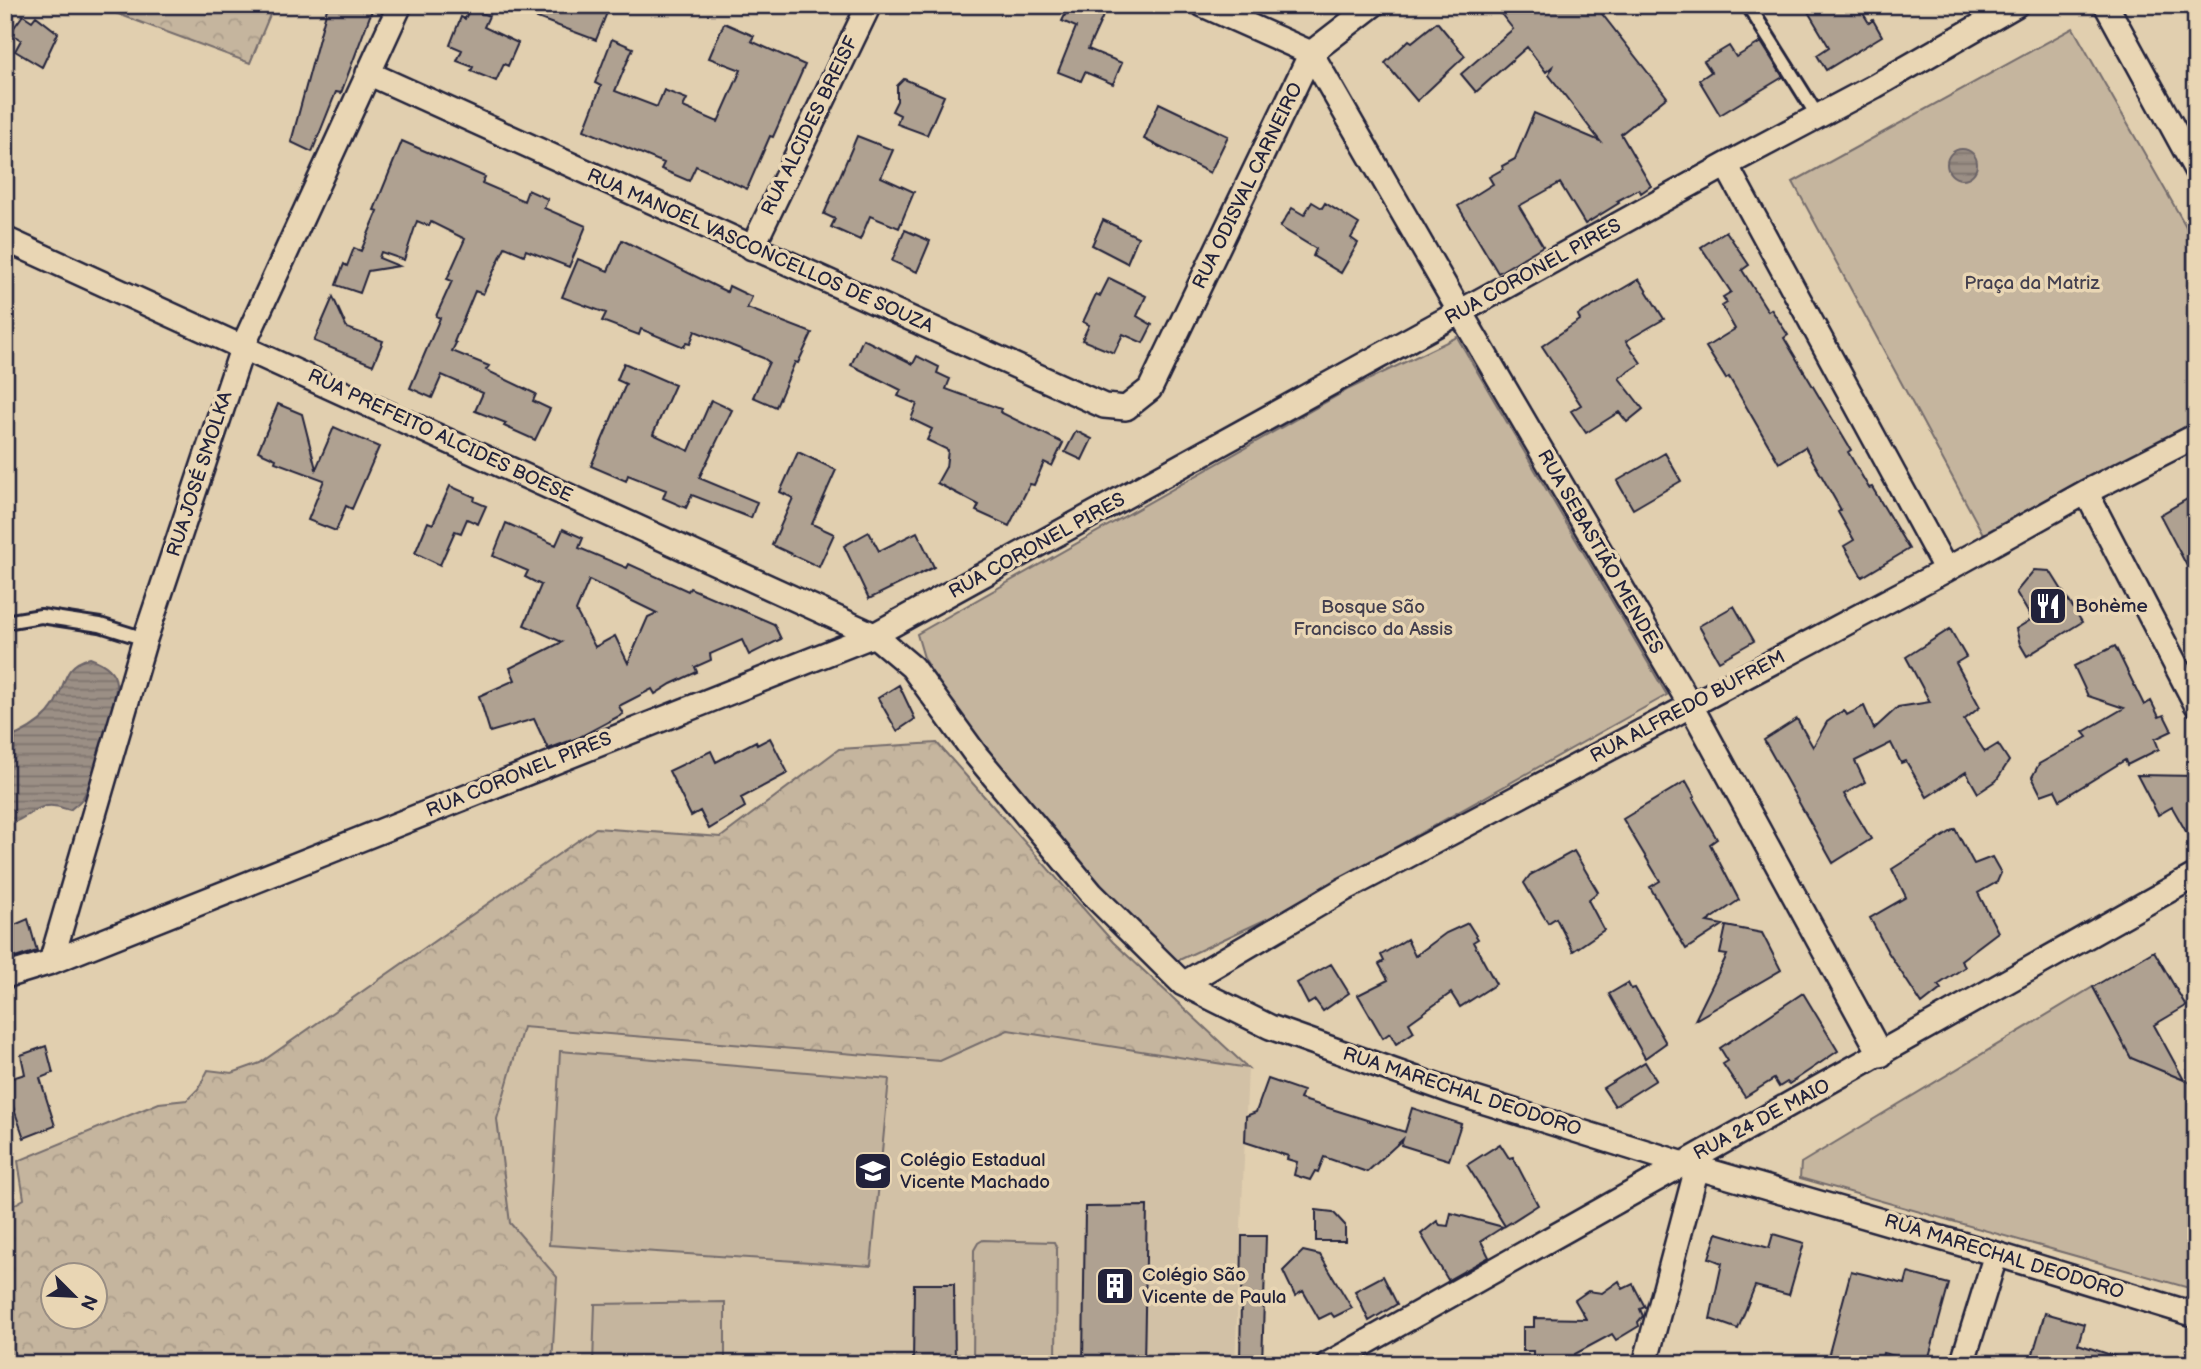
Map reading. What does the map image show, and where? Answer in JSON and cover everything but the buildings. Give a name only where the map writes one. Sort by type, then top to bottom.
[{"type":"street","name":"RUA JOSÉ SMOLKA","points":[[51,962],[145,639],[243,346],[400,5]]},
{"type":"street","name":"RUA ALCIDES BREISF","points":[[752,248],[869,5]]},
{"type":"street","points":[[1203,5],[1311,54]]},
{"type":"street","name":"RUA ODISVAL CARNEIRO","points":[[1150,389],[1311,54],[1373,5]]},
{"type":"street","name":"RUA CORONEL PIRES","points":[[5,976],[51,962],[874,635],[1817,115],[1875,86],[2016,5]]},
{"type":"street","points":[[2106,5],[2196,170]]},
{"type":"street","name":"RUA SEBASTIÃO MENDES","points":[[1311,54],[1691,706],[1881,1055]]},
{"type":"street","name":"RUA MANOEL VASCONCELLOS DE SOUZA","points":[[368,73],[1104,407],[1126,408],[1150,389]]},
{"type":"street","points":[[1726,165],[1946,570]]},
{"type":"street","name":"RUA PREFEITO ALCIDES BOESE","points":[[5,239],[874,635]]},
{"type":"street","name":"RUA ALFREDO BUFREM","points":[[1183,984],[1343,890],[1946,570],[2086,492],[2196,436]]},
{"type":"street","points":[[2086,492],[2196,704]]},
{"type":"street","name":"RUA MARECHAL DEODORO","points":[[874,635],[912,667],[976,755],[1092,894],[1183,984],[1270,1027],[1456,1093],[1689,1166],[1996,1254],[2196,1315]]},
{"type":"street","name":"RUA 24 DE MAIO","points":[[1328,1364],[1689,1166],[2196,876]]},
{"type":"street","points":[[1645,1364],[1689,1166]]},
{"type":"street","points":[[1962,1364],[1996,1254]]},
{"type":"lane","points":[[1748,5],[1817,115]]},
{"type":"lane","points":[[5,622],[41,616],[100,625],[145,639]]},
{"type":"shaded area","points":[[1962,149],[1968,150],[1976,158],[1976,170],[1968,178],[1962,179],[1956,178],[1948,170],[1947,164],[1948,158],[1956,150]]},
{"type":"shaded area","points":[[90,658],[110,670],[116,683],[108,723],[86,791],[70,810],[47,806],[5,825],[5,740],[28,729],[44,717],[54,705],[68,673],[80,662]]},
{"type":"shaded area","name":"Colégio Estadual Vicente Machado","points":[[523,1027],[939,1061],[1008,1030],[1248,1068],[1235,1364],[552,1364],[557,1277],[510,1223],[497,1119]]},
{"type":"green space","points":[[94,5],[274,5],[250,63]]},
{"type":"green space","name":"Praça da Matriz","points":[[2073,28],[2196,244],[2196,420],[2115,467],[2088,477],[1983,534],[1793,182]]},
{"type":"green space","name":"Bosque São Francisco da Assis","points":[[1457,337],[1667,695],[1271,917],[1177,961],[1099,889],[980,751],[925,661],[917,634],[1349,389]]},
{"type":"green space","points":[[937,743],[1113,942],[1248,1068],[1008,1030],[940,1061],[523,1027],[497,1119],[510,1223],[557,1277],[552,1364],[5,1364],[5,1210],[24,1199],[18,1161],[159,1103],[187,1100],[198,1089],[208,1070],[232,1073],[260,1063],[596,828],[721,837],[839,749]]},
{"type":"green space","points":[[2093,987],[2131,1058],[2196,1085],[2196,1290],[1800,1178],[1801,1163]]},
{"type":"green space","points":[[560,1051],[889,1079],[871,1266],[549,1245]]},
{"type":"green space","points":[[983,1240],[1054,1242],[1057,1249],[1056,1364],[973,1364],[974,1250]]},
{"type":"green space","points":[[725,1302],[725,1364],[593,1364],[595,1304]]},
{"type":"place","name":"Bohème","points":[[2048,606]]},
{"type":"place","name":"Colégio Estadual Vicente Machado","points":[[873,1171]]},
{"type":"place","name":"Colégio São Vicente de Paula","points":[[1115,1286]]}]
